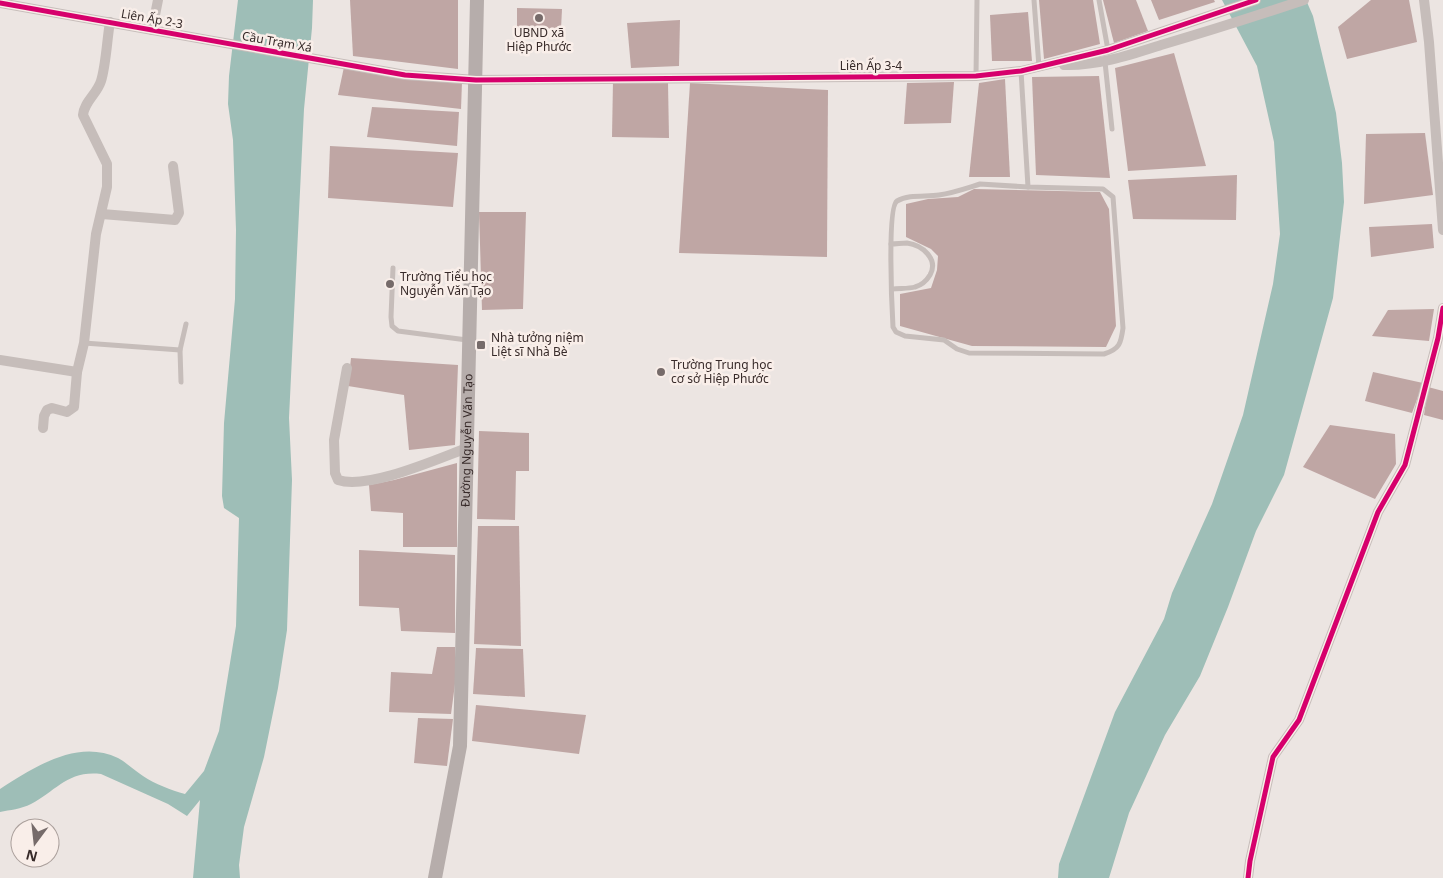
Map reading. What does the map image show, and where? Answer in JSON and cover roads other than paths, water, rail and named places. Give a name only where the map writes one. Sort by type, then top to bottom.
[{"type":"main road","name":"Đường Nguyễn Văn Tạo","points":[[435,878],[460,746],[477,0]]},
{"type":"street","points":[[152,30],[158,0]]},
{"type":"street","name":"Liên Ấp 3-4","points":[[476,80],[976,76],[1040,68],[1108,50],[1256,0]]},
{"type":"street","points":[[1053,64],[1077,65],[1105,62],[1216,29],[1304,0]]},
{"type":"street","points":[[1424,0],[1429,42],[1443,230]]},
{"type":"street","name":"Liên Ấp 2-3","points":[[0,3],[32,4],[110,22],[211,40]]},
{"type":"street","points":[[43,428],[44,416],[47,410],[52,408],[67,412],[74,407],[77,372],[84,343],[96,234],[107,186],[107,164],[83,115],[83,109],[96,92],[102,80],[110,22]]},
{"type":"street","name":"Cầu Trạm Xá","points":[[211,40],[405,75],[476,80]]},
{"type":"street","points":[[102,214],[175,220],[179,213],[173,166]]},
{"type":"street","points":[[1248,878],[1271,762],[1299,720],[1378,512],[1404,465],[1438,338],[1443,308]]},
{"type":"street","points":[[0,360],[77,372]]},
{"type":"street","points":[[347,368],[334,440],[338,480],[347,483],[393,476],[467,448]]},
{"type":"lane","points":[[976,76],[977,0]]},
{"type":"lane","points":[[1034,0],[1040,68]]},
{"type":"lane","points":[[1099,0],[1108,50]]},
{"type":"lane","points":[[1105,62],[1112,129]]},
{"type":"lane","points":[[1021,71],[1028,187]]},
{"type":"lane","points":[[980,184],[1028,187],[1103,189],[1113,197],[1123,328],[1120,343],[1113,351],[1104,354],[969,353],[957,349],[944,340],[905,336],[896,332],[893,327],[891,244],[892,213],[897,201],[911,197],[942,194],[980,184]]},
{"type":"lane","points":[[891,244],[907,243],[918,247],[928,254],[933,262],[931,273],[925,282],[916,287],[892,289]]},
{"type":"lane","points":[[392,268],[391,317],[392,326],[398,332],[470,340]]},
{"type":"lane","points":[[181,382],[180,350],[186,324]]},
{"type":"lane","points":[[84,343],[180,350]]},
{"type":"water","points":[[238,0],[313,0],[304,109],[289,418],[292,480],[287,630],[264,757],[244,827],[239,865],[240,878],[193,878],[200,800],[187,816],[168,804],[101,774],[90,774],[71,778],[27,806],[0,812],[0,789],[27,772],[56,758],[71,753],[87,751],[103,753],[118,758],[153,782],[185,794],[204,771],[219,731],[236,626],[239,518],[224,508],[222,496],[224,423],[235,299],[236,230],[233,140],[228,104],[229,76]]},
{"type":"water","points":[[1222,0],[1306,0],[1313,16],[1336,113],[1342,163],[1344,202],[1333,298],[1284,475],[1256,531],[1200,676],[1165,735],[1129,813],[1109,878],[1058,878],[1059,864],[1115,712],[1164,619],[1172,593],[1212,504],[1243,415],[1273,284],[1280,234],[1274,142],[1257,66]]},
{"type":"place","name":"UBND xã Hiệp Phước","points":[[539,18]]},
{"type":"place","name":"Trường Tiểu học Nguyễn Văn Tạo","points":[[390,284]]},
{"type":"place","name":"Nhà tưởng niệm Liệt sĩ Nhà Bè","points":[[481,345]]},
{"type":"place","name":"Trường Trung học cơ sở Hiệp Phước","points":[[661,372]]}]
